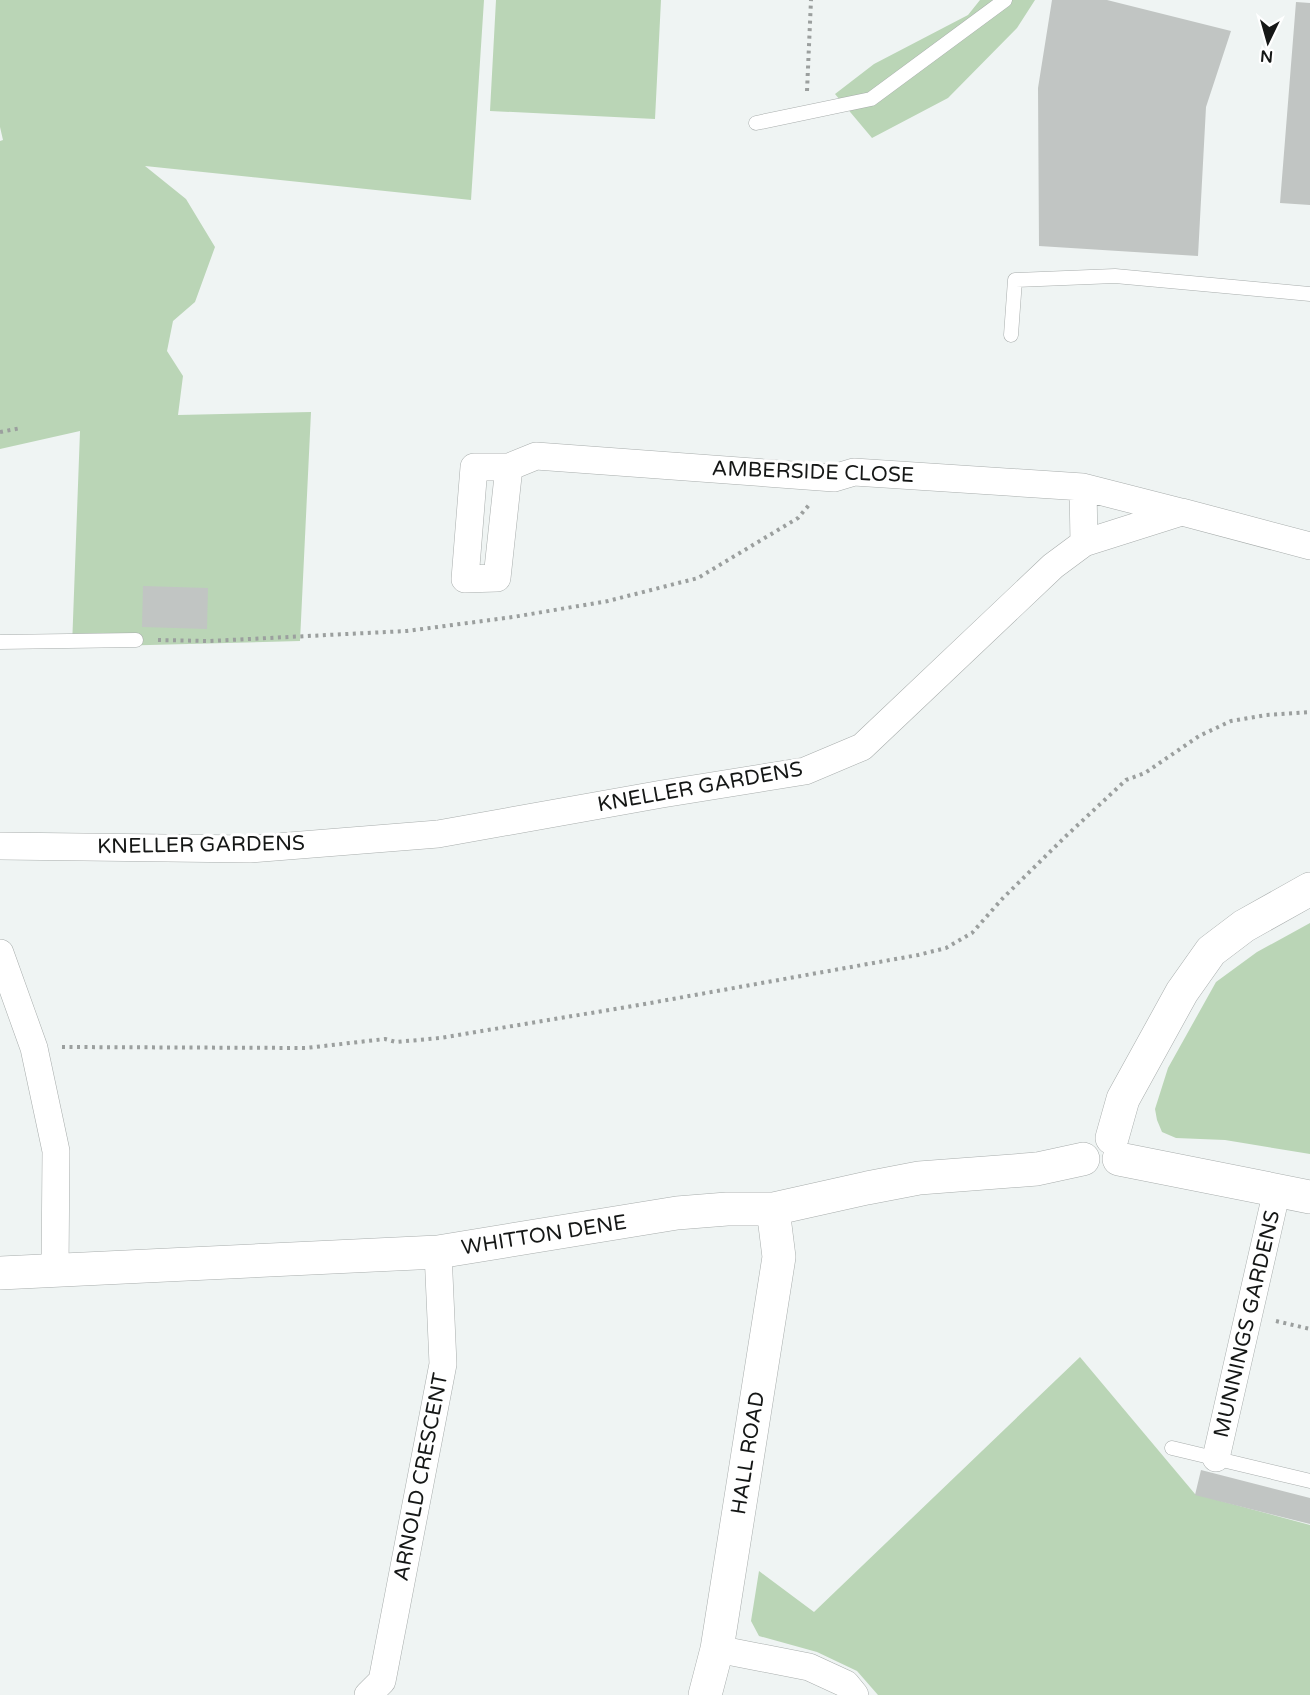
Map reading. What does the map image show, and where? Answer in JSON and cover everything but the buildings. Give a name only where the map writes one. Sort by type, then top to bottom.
[{"type":"street","name":"AMBERSIDE CLOSE","points":[[509,467],[536,456],[834,478],[854,472],[1083,487],[1182,512]]},
{"type":"street","points":[[1083,487],[1084,543]]},
{"type":"street","points":[[1182,512],[1310,546]]},
{"type":"street","name":"KNELLER GARDENS","points":[[0,846],[250,849],[438,834],[805,771],[862,747],[1053,566],[1084,543],[1182,512]]},
{"type":"street","points":[[1115,1149],[1123,1099],[1182,992],[1211,951],[1244,926],[1310,889]]},
{"type":"street","points":[[0,952],[34,1048],[56,1151],[55,1271]]},
{"type":"street","name":"WHITTON DENE","points":[[0,1273],[438,1252],[677,1213],[728,1209],[773,1209],[919,1178],[1037,1169],[1083,1160],[1083,1151],[1087,1141],[1099,1135],[1106,1135],[1115,1149],[1310,1197]]},
{"type":"street","name":"MUNNINGS GARDENS","points":[[1216,1458],[1277,1190]]},
{"type":"street","name":"HALL ROAD","points":[[705,1695],[717,1648],[779,1257],[773,1209]]},
{"type":"street","name":"ARNOLD CRESCENT","points":[[368,1695],[382,1681],[443,1364],[438,1252]]},
{"type":"street","points":[[717,1648],[809,1667],[846,1684],[855,1695]]},
{"type":"lane","points":[[756,123],[871,99],[1005,0]]},
{"type":"lane","points":[[1011,335],[1015,280],[1115,276],[1310,294]]},
{"type":"lane","points":[[0,642],[136,640]]},
{"type":"lane","points":[[1172,1448],[1310,1481]]},
{"type":"path","points":[[806,112],[812,0]]},
{"type":"path","points":[[0,432],[21,428]]},
{"type":"path","points":[[34,1048],[306,1048],[385,1039],[396,1042],[440,1038],[639,1005],[946,948],[972,933],[1011,890],[1126,780],[1145,773],[1199,736],[1231,721],[1266,715],[1310,712]]},
{"type":"green space","points":[[0,0],[484,0],[471,200],[145,166],[186,199],[215,247],[195,302],[173,321],[167,351],[183,376],[178,415],[311,412],[300,641],[72,647],[80,431],[0,449],[0,141],[3,140],[0,127]]},
{"type":"green space","points":[[496,0],[661,0],[655,119],[490,111]]},
{"type":"green space","points":[[980,0],[1035,0],[1017,28],[948,98],[872,138],[835,94],[874,64],[968,15]]},
{"type":"green space","points":[[1310,923],[1310,1154],[1225,1140],[1176,1138],[1162,1132],[1155,1109],[1168,1068],[1216,982],[1257,952]]},
{"type":"green space","points":[[1080,1357],[1195,1494],[1310,1525],[1310,1695],[878,1695],[857,1671],[817,1652],[759,1636],[751,1621],[759,1571],[814,1612]]}]
